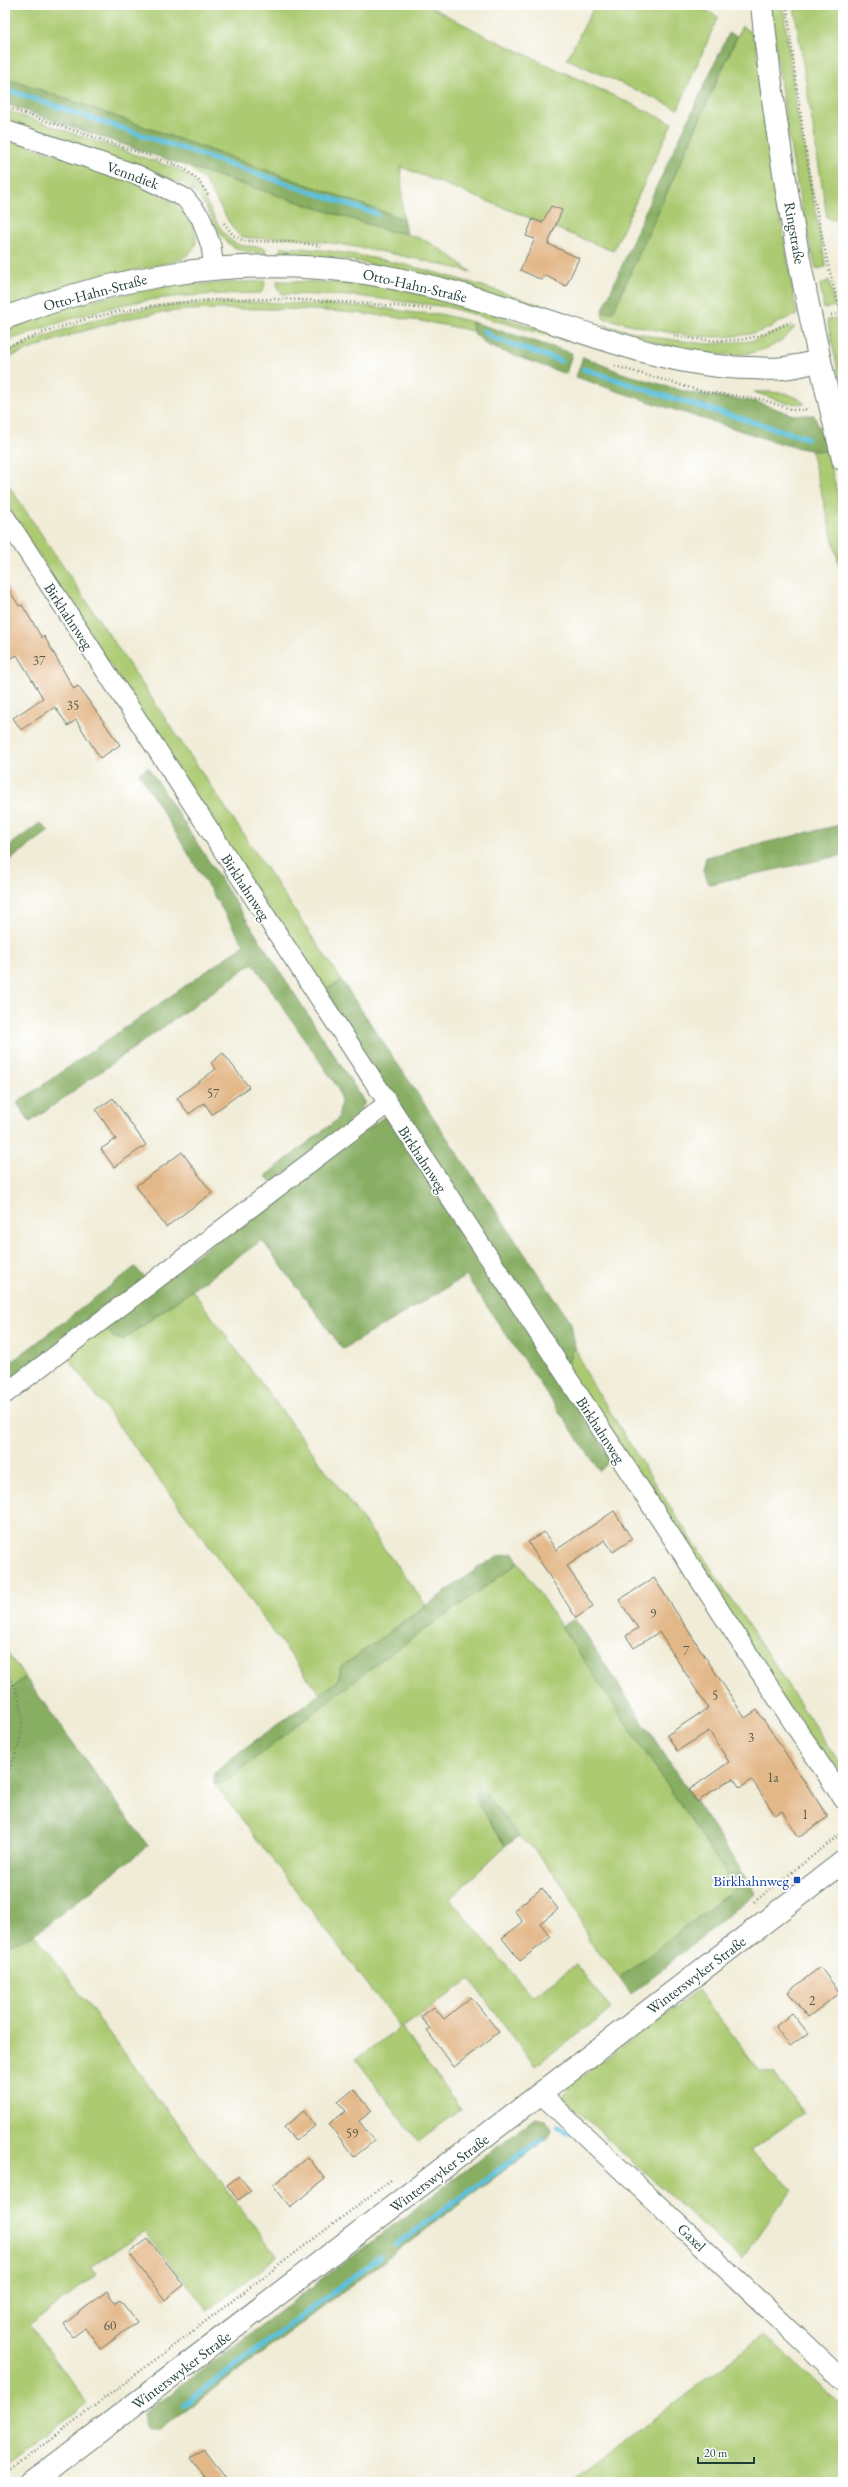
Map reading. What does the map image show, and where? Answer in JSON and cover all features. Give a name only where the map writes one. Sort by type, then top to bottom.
[{"type":"street","name":"Ringstraße","points":[[762,5],[779,142],[820,361],[843,459]]},
{"type":"street","name":"Venndiek","points":[[5,130],[138,175],[185,198],[201,218],[211,246],[214,270]]},
{"type":"street","name":"Otto-Hahn-Straße","points":[[5,318],[56,300],[117,284],[164,274],[214,270],[303,267],[366,274],[424,286],[498,305],[595,336],[697,364],[727,368],[782,369],[820,361]]},
{"type":"street","name":"Birkhahnweg","points":[[5,517],[387,1104],[843,1799]]},
{"type":"street","points":[[5,1394],[387,1104]]},
{"type":"street","name":"Winterswyker Straße","points":[[33,2482],[843,1862]]},
{"type":"street","name":"Gaxel","points":[[541,2094],[843,2380]]},
{"type":"path","points":[[787,5],[811,174],[830,272],[843,321]]},
{"type":"path","points":[[5,107],[182,167],[198,180],[212,200]]},
{"type":"path","points":[[221,217],[233,235],[244,242],[293,242],[327,247]]},
{"type":"path","points":[[5,348],[104,314],[155,304],[198,300],[317,299],[434,309]]},
{"type":"path","points":[[670,335],[714,340],[734,340],[756,337],[791,322]]},
{"type":"path","points":[[608,363],[663,382],[705,392],[752,397],[785,408],[808,410]]},
{"type":"path","points":[[5,1670],[17,1688],[22,1709],[22,1728],[17,1754],[7,1774]]},
{"type":"green space","points":[[5,5],[427,5],[482,34],[672,123],[613,251],[401,167],[403,219],[5,77]]},
{"type":"green space","points":[[595,5],[696,5],[718,17],[678,109],[567,59]]},
{"type":"green space","points":[[770,5],[783,5],[796,105],[826,267],[816,269],[795,171]]},
{"type":"green space","points":[[794,5],[843,5],[842,223],[827,218]]},
{"type":"green space","points":[[742,26],[755,36],[777,198],[797,315],[787,318],[763,331],[739,336],[719,337],[660,331],[603,318],[602,312],[613,312]]},
{"type":"green space","points":[[729,33],[737,36],[613,312],[602,312],[648,205]]},
{"type":"green space","points":[[5,77],[403,219],[407,233],[389,231],[189,167],[5,104]]},
{"type":"green space","points":[[5,110],[180,170],[197,186],[227,237],[238,245],[265,248],[266,253],[246,251],[232,246],[223,238],[216,228],[205,205],[196,194],[183,184],[5,123]]},
{"type":"green space","points":[[5,138],[107,171],[146,187],[165,197],[175,204],[189,220],[195,231],[195,246],[188,255],[177,261],[81,282],[5,308]]},
{"type":"green space","points":[[189,167],[389,231],[402,233],[424,240],[443,250],[471,272],[405,256],[339,244],[295,238],[253,238],[240,236],[234,230],[205,181]]},
{"type":"green space","points":[[281,247],[357,255],[394,262],[505,293],[577,317],[366,263],[329,257],[278,254]]},
{"type":"green space","points":[[829,280],[835,306],[824,309],[820,285]]},
{"type":"green space","points":[[265,281],[264,290],[261,293],[182,296],[136,302],[70,319],[5,342],[5,329],[91,300],[165,286]]},
{"type":"green space","points":[[277,281],[359,284],[408,291],[468,306],[507,318],[565,338],[566,341],[448,307],[357,296],[282,294],[278,289]]},
{"type":"green space","points":[[257,302],[375,307],[415,313],[440,314],[472,322],[473,331],[415,320],[358,313],[270,309],[186,310],[153,314],[96,327],[41,345],[5,359],[5,352],[60,331],[118,314],[156,307],[206,303]]},
{"type":"green space","points":[[836,318],[839,320],[843,337],[843,393],[827,320]]},
{"type":"green space","points":[[472,322],[572,353],[566,374],[488,346],[474,333]]},
{"type":"green space","points":[[603,325],[660,338],[708,344],[752,341],[788,328],[795,327],[780,341],[763,350],[743,354],[722,355],[679,349],[615,332]]},
{"type":"green space","points":[[583,357],[622,373],[687,392],[757,402],[793,415],[814,415],[827,451],[805,449],[782,444],[576,377]]},
{"type":"green space","points":[[754,392],[775,392],[788,394],[805,404],[786,403]]},
{"type":"green space","points":[[811,451],[827,451],[843,517],[843,580]]},
{"type":"green space","points":[[5,480],[342,981],[322,991],[5,503]]},
{"type":"green space","points":[[148,767],[365,1103],[350,1124],[273,1183],[265,1176],[338,1119],[341,1102],[338,1088],[253,963],[30,1122],[17,1103],[244,945],[139,773]]},
{"type":"green space","points":[[40,823],[49,831],[5,864],[5,849]]},
{"type":"green space","points":[[843,824],[843,855],[709,884],[703,870],[706,857]]},
{"type":"green space","points":[[342,981],[571,1323],[575,1347],[566,1367],[322,991]]},
{"type":"green space","points":[[385,1116],[393,1125],[611,1459],[600,1471],[466,1276],[343,1349],[262,1240],[122,1340],[113,1337],[103,1324]]},
{"type":"green space","points":[[135,1267],[147,1280],[5,1388],[5,1367]]},
{"type":"green space","points":[[192,1290],[426,1605],[341,1667],[338,1681],[320,1694],[67,1357],[8,1403],[5,1402],[103,1324],[113,1337],[123,1340]]},
{"type":"green space","points":[[575,1347],[587,1375],[654,1482],[843,1769],[843,1793],[566,1367]]},
{"type":"green space","points":[[513,1553],[519,1563],[380,1661],[222,1784],[214,1783],[215,1773],[231,1758],[338,1681],[341,1667],[478,1568],[496,1557]]},
{"type":"green space","points":[[519,1563],[736,1888],[620,1978],[589,1941],[567,1890],[530,1845],[519,1837],[505,1846],[450,1899],[532,1996],[576,1965],[611,2009],[535,2066],[470,1979],[402,2028],[461,2110],[418,2141],[356,2059],[400,2027],[214,1783],[222,1784],[380,1661]]},
{"type":"green space","points":[[575,1619],[756,1893],[631,1994],[620,1978],[736,1888],[561,1626]]},
{"type":"green space","points":[[5,1650],[25,1677],[5,1694]]},
{"type":"green space","points":[[25,1677],[148,1846],[35,1934],[5,1946],[5,1694]]},
{"type":"green space","points":[[477,1790],[486,1795],[519,1836],[505,1846],[474,1796]]},
{"type":"green space","points":[[35,1934],[277,2257],[208,2311],[144,2231],[91,2267],[96,2274],[30,2325],[87,2403],[5,2466],[5,1946]]},
{"type":"green space","points":[[698,1990],[759,2071],[774,2073],[803,2113],[750,2151],[792,2189],[741,2260],[563,2098],[571,2085]]},
{"type":"green space","points":[[535,2118],[546,2120],[552,2129],[550,2136],[160,2430],[149,2430],[144,2423],[144,2414]]},
{"type":"green space","points":[[764,2335],[843,2407],[843,2482],[572,2482]]},
{"type":"building","points":[[551,206],[562,210],[548,244],[579,258],[566,286],[544,275],[542,280],[520,270],[535,239],[526,236],[533,219],[542,223]]},
{"type":"building","points":[[5,583],[19,606],[22,605],[42,638],[44,636],[74,689],[78,686],[120,745],[100,758],[76,720],[68,726],[55,707],[21,730],[13,718],[43,698],[17,655],[5,662]]},
{"type":"building","points":[[223,1053],[249,1087],[212,1114],[204,1103],[189,1114],[177,1098],[216,1069],[211,1063]]},
{"type":"building","points":[[113,1098],[146,1145],[114,1167],[101,1149],[116,1139],[96,1110]]},
{"type":"building","points":[[182,1152],[212,1193],[166,1227],[136,1186]]},
{"type":"building","points":[[614,1511],[632,1539],[613,1552],[605,1540],[567,1566],[593,1606],[576,1618],[528,1542],[544,1532],[556,1550]]},
{"type":"building","points":[[654,1578],[745,1718],[757,1710],[828,1817],[799,1837],[782,1811],[775,1815],[752,1780],[740,1788],[734,1779],[726,1782],[697,1802],[689,1790],[729,1762],[709,1731],[677,1751],[667,1735],[708,1708],[659,1632],[634,1648],[626,1636],[638,1628],[619,1600]]},
{"type":"building","points":[[542,1888],[558,1909],[540,1923],[551,1937],[520,1961],[502,1938],[523,1922],[514,1910]]},
{"type":"building","points":[[820,1967],[840,1993],[808,2017],[788,1992]]},
{"type":"building","points":[[471,1997],[499,2032],[454,2067],[427,2031],[430,2029],[421,2017],[434,2007],[444,2019]]},
{"type":"building","points":[[792,2013],[808,2033],[790,2046],[775,2027]]},
{"type":"building","points":[[354,2089],[372,2111],[359,2121],[374,2141],[354,2157],[329,2124],[346,2111],[338,2102]]},
{"type":"building","points":[[304,2111],[315,2126],[295,2141],[284,2127]]},
{"type":"building","points":[[308,2157],[325,2179],[290,2207],[273,2185]]},
{"type":"building","points":[[239,2176],[251,2191],[238,2200],[227,2185]]},
{"type":"building","points":[[148,2239],[184,2285],[165,2300],[129,2253]]},
{"type":"building","points":[[107,2291],[115,2303],[120,2300],[137,2322],[101,2349],[85,2328],[73,2337],[64,2324]]},
{"type":"building","points":[[204,2449],[228,2482],[208,2482],[191,2458]]},
{"type":"waterway","points":[[5,89],[377,214]]},
{"type":"waterway","points":[[484,331],[493,338],[561,361]]},
{"type":"waterway","points":[[584,369],[665,396],[807,438]]},
{"type":"waterway","points":[[558,2126],[568,2131]]},
{"type":"waterway","points":[[396,2245],[541,2139]]},
{"type":"waterway","points":[[183,2405],[379,2258]]},
{"type":"place","name":"Birkhahnweg","points":[[797,1880]]}]
